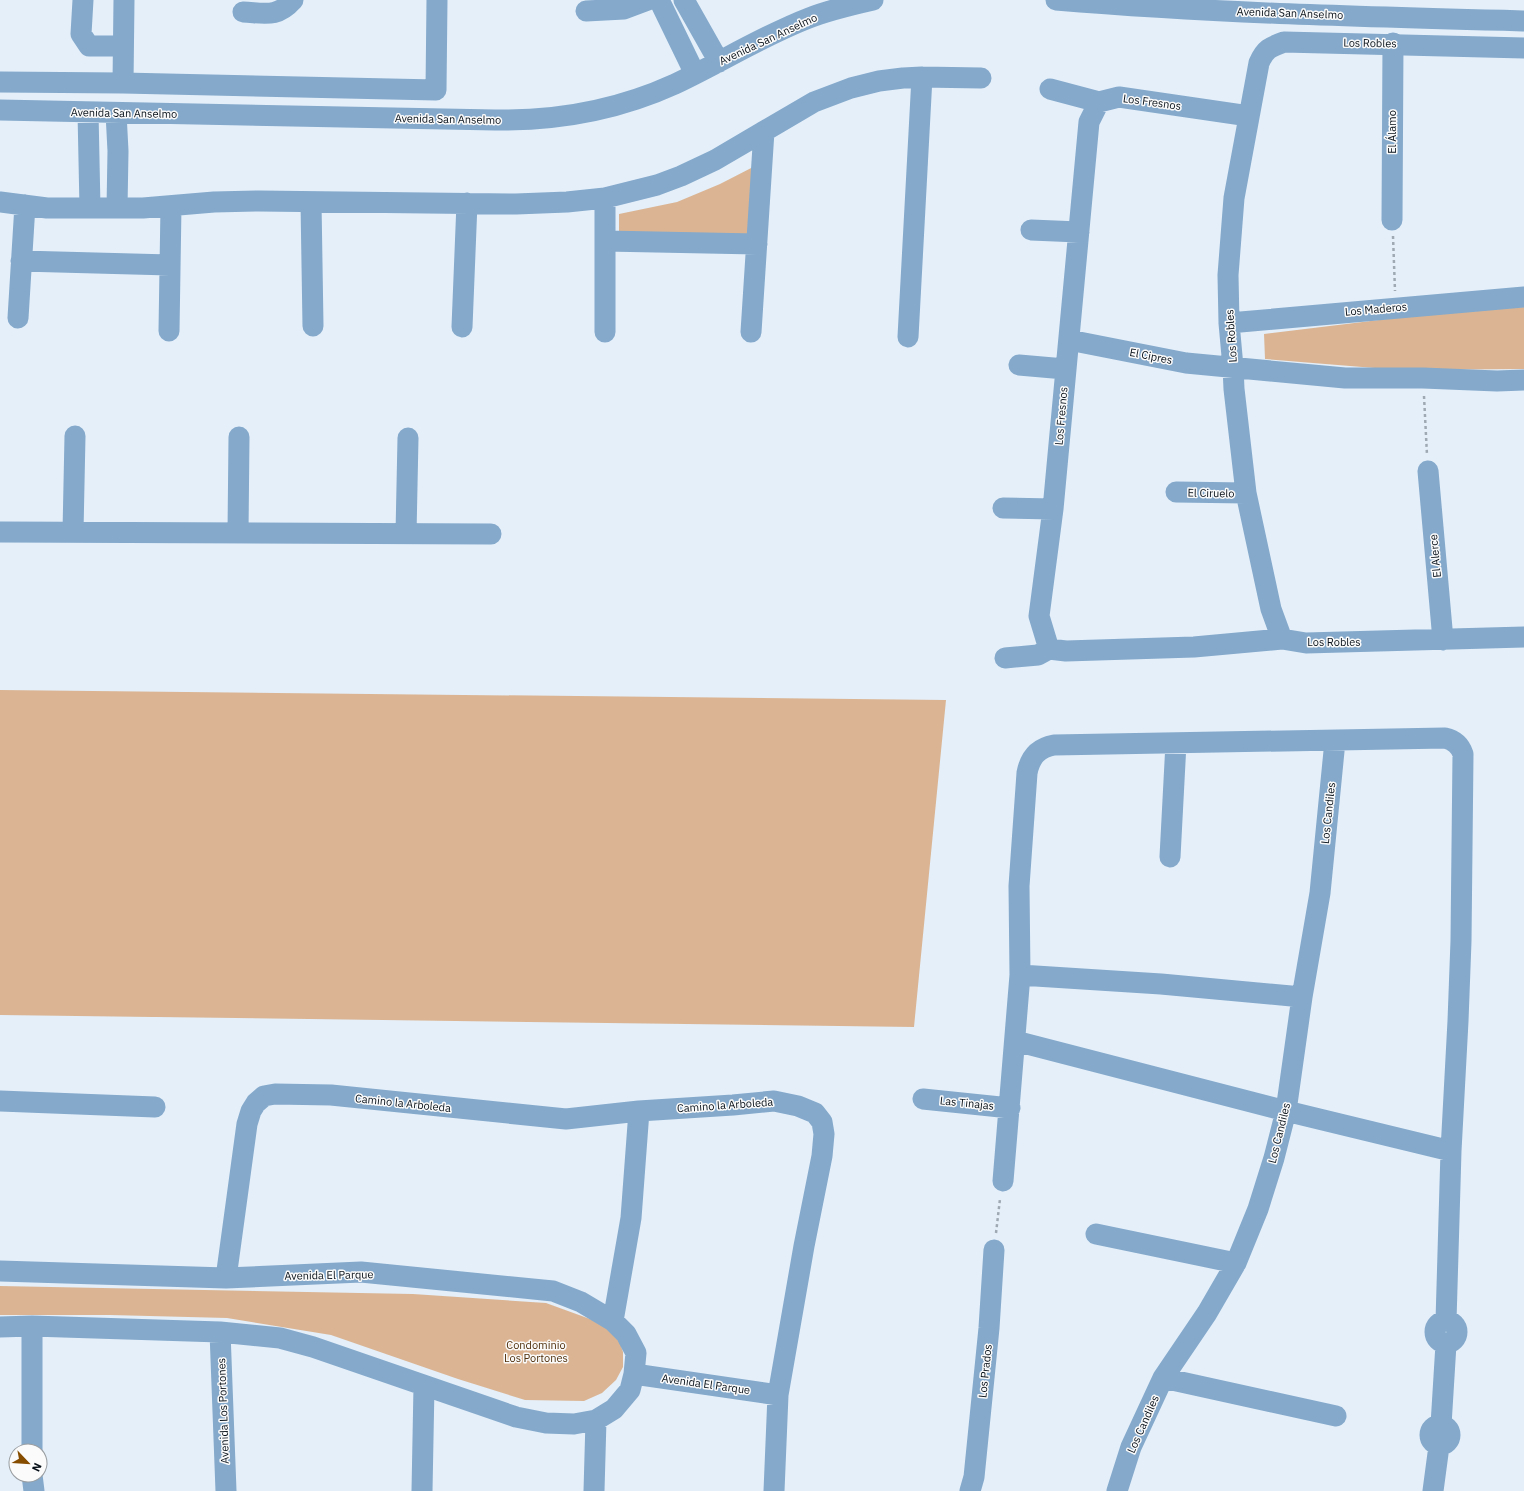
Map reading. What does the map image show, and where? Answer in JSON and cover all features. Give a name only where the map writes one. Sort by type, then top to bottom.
[{"type":"street","points":[[83,0],[81,34],[89,46],[123,46]]},
{"type":"street","points":[[123,83],[124,0]]},
{"type":"street","points":[[243,12],[276,13],[286,8],[293,0]]},
{"type":"street","points":[[0,82],[123,83],[436,90],[437,0]]},
{"type":"street","points":[[684,0],[719,62]]},
{"type":"street","name":"Avenida San Anselmo","points":[[0,110],[495,120],[563,117],[608,108],[653,93],[809,18],[836,9],[873,0]]},
{"type":"street","name":"Avenida San Anselmo","points":[[1056,0],[1218,10],[1524,21]]},
{"type":"street","points":[[586,11],[624,9],[660,1],[695,74]]},
{"type":"street","name":"Los Robles","points":[[1524,48],[1284,42],[1273,46],[1264,52],[1259,63],[1234,198],[1228,275],[1229,322],[1234,389],[1246,493],[1271,609],[1282,638],[1306,643],[1524,637]]},
{"type":"street","name":"El Álamo","points":[[1392,220],[1393,44]]},
{"type":"street","points":[[908,337],[922,77]]},
{"type":"street","points":[[0,202],[47,208],[142,208],[214,202],[259,201],[516,204],[566,202],[605,198],[658,185],[675,178],[715,160],[814,102],[851,88],[879,81],[922,77],[981,78]]},
{"type":"street","points":[[1050,89],[1099,102]]},
{"type":"street","name":"Los Fresnos","points":[[1049,649],[1039,616],[1053,509],[1065,369],[1090,122],[1099,102],[1119,97],[1249,116]]},
{"type":"street","points":[[88,112],[90,208]]},
{"type":"street","points":[[116,113],[118,151],[117,208]]},
{"type":"street","points":[[751,332],[764,131]]},
{"type":"street","points":[[605,198],[605,332]]},
{"type":"street","points":[[311,202],[313,326]]},
{"type":"street","points":[[462,328],[467,203]]},
{"type":"street","points":[[18,318],[25,205]]},
{"type":"street","points":[[169,331],[171,206]]},
{"type":"street","points":[[1031,230],[1079,232]]},
{"type":"street","points":[[605,241],[757,244]]},
{"type":"street","points":[[21,261],[170,264]]},
{"type":"street","name":"Los Maderos","points":[[1229,322],[1524,297]]},
{"type":"street","name":"El Cipres","points":[[1069,340],[1186,363],[1233,367]]},
{"type":"street","points":[[1019,366],[1065,369]]},
{"type":"street","points":[[1233,367],[1345,378],[1423,378],[1497,381],[1524,380]]},
{"type":"street","points":[[73,532],[75,436]]},
{"type":"street","points":[[238,533],[239,437]]},
{"type":"street","points":[[406,534],[408,438]]},
{"type":"street","name":"El Alerce","points":[[1428,471],[1443,640]]},
{"type":"street","name":"El Ciruelo","points":[[1176,492],[1246,493]]},
{"type":"street","points":[[1003,508],[1053,509]]},
{"type":"street","points":[[0,532],[491,534]]},
{"type":"street","points":[[1005,658],[1038,655],[1049,649],[1066,651],[1194,647],[1282,638]]},
{"type":"street","points":[[1003,1181],[1020,975],[1020,886],[1026,773],[1031,760],[1041,750],[1054,746],[1444,738],[1456,742],[1463,754],[1461,949],[1451,1151],[1446,1321],[1438,1324],[1434,1334],[1438,1341],[1446,1344],[1441,1425],[1433,1427],[1430,1434],[1432,1442],[1439,1446],[1433,1491]]},
{"type":"street","name":"Los Candiles","points":[[1117,1491],[1131,1446],[1164,1378],[1207,1313],[1236,1263],[1258,1209],[1286,1111],[1302,997],[1320,893],[1335,741]]},
{"type":"street","points":[[1170,857],[1176,744]]},
{"type":"street","points":[[1020,975],[1161,984],[1302,997]]},
{"type":"street","points":[[1015,1042],[1286,1111],[1451,1151]]},
{"type":"street","name":"Camino la Arboleda","points":[[226,1278],[247,1124],[251,1111],[256,1103],[264,1096],[275,1094],[331,1095],[566,1119],[639,1111],[774,1101],[798,1106],[815,1113],[822,1122],[824,1134],[822,1156],[804,1246],[778,1395],[774,1491]]},
{"type":"street","name":"Las Tinajas","points":[[924,1099],[1010,1108]]},
{"type":"street","points":[[0,1101],[155,1107]]},
{"type":"street","points":[[612,1321],[631,1218],[639,1111]]},
{"type":"street","points":[[1096,1234],[1236,1263]]},
{"type":"street","name":"Los Prados","points":[[970,1491],[974,1477],[989,1328],[994,1250]]},
{"type":"street","name":"Avenida El Parque","points":[[0,1271],[226,1278],[361,1272],[553,1291],[581,1302],[612,1321],[626,1334],[636,1353],[634,1374],[630,1390],[614,1409],[596,1420],[574,1424],[546,1423],[516,1417],[313,1347],[286,1340],[220,1332],[32,1326],[0,1327]]},
{"type":"street","points":[[32,1326],[32,1443]]},
{"type":"street","name":"Avenida Los Portones","points":[[220,1332],[226,1491]]},
{"type":"street","name":"Avenida El Parque","points":[[634,1374],[778,1395]]},
{"type":"street","points":[[1164,1378],[1336,1416]]},
{"type":"street","points":[[422,1491],[424,1386]]},
{"type":"street","points":[[594,1491],[596,1420]]},
{"type":"path","points":[[1392,220],[1395,307]]},
{"type":"path","points":[[1423,378],[1428,471]]},
{"type":"path","points":[[994,1250],[1003,1181]]},
{"type":"green space","points":[[757,165],[750,236],[619,234],[619,214],[677,202],[720,184]]},
{"type":"green space","points":[[1524,307],[1524,369],[1399,370],[1265,359],[1264,334],[1412,316]]},
{"type":"green space","points":[[0,690],[946,700],[914,1027],[0,1015]]},
{"type":"green space","name":"Condominio Los Portones","points":[[0,1286],[413,1294],[546,1303],[590,1319],[606,1328],[619,1340],[623,1352],[623,1367],[616,1380],[602,1393],[584,1401],[525,1400],[458,1379],[331,1335],[227,1318],[110,1315],[0,1315]]}]
